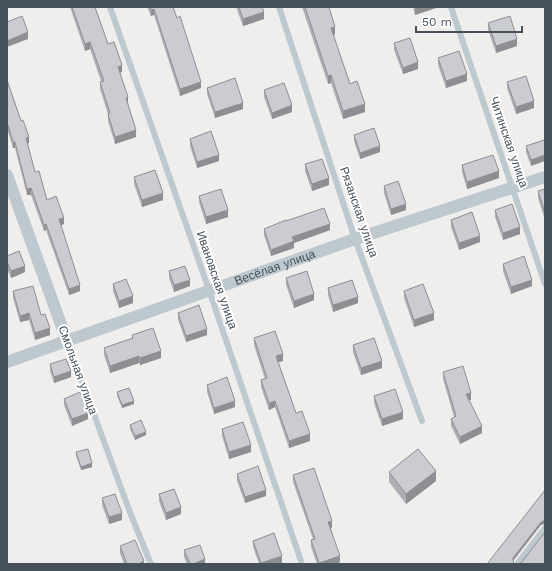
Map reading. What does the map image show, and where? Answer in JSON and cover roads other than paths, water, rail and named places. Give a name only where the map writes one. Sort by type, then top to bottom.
[{"type":"street","name":"Смольная улица","points":[[7,175],[67,341]]},
{"type":"street","name":"Весёлая улица","points":[[7,362],[356,239],[545,177]]},
{"type":"lane","name":"Ивановская улица","points":[[110,7],[209,290],[301,561]]},
{"type":"lane","name":"Рязанская улица","points":[[279,7],[356,239],[422,422]]},
{"type":"lane","name":"Читинская улица","points":[[451,7],[545,284]]},
{"type":"lane","name":"Смольная улица","points":[[67,341],[131,515],[151,564]]},
{"type":"lane","points":[[517,564],[545,528]]}]
